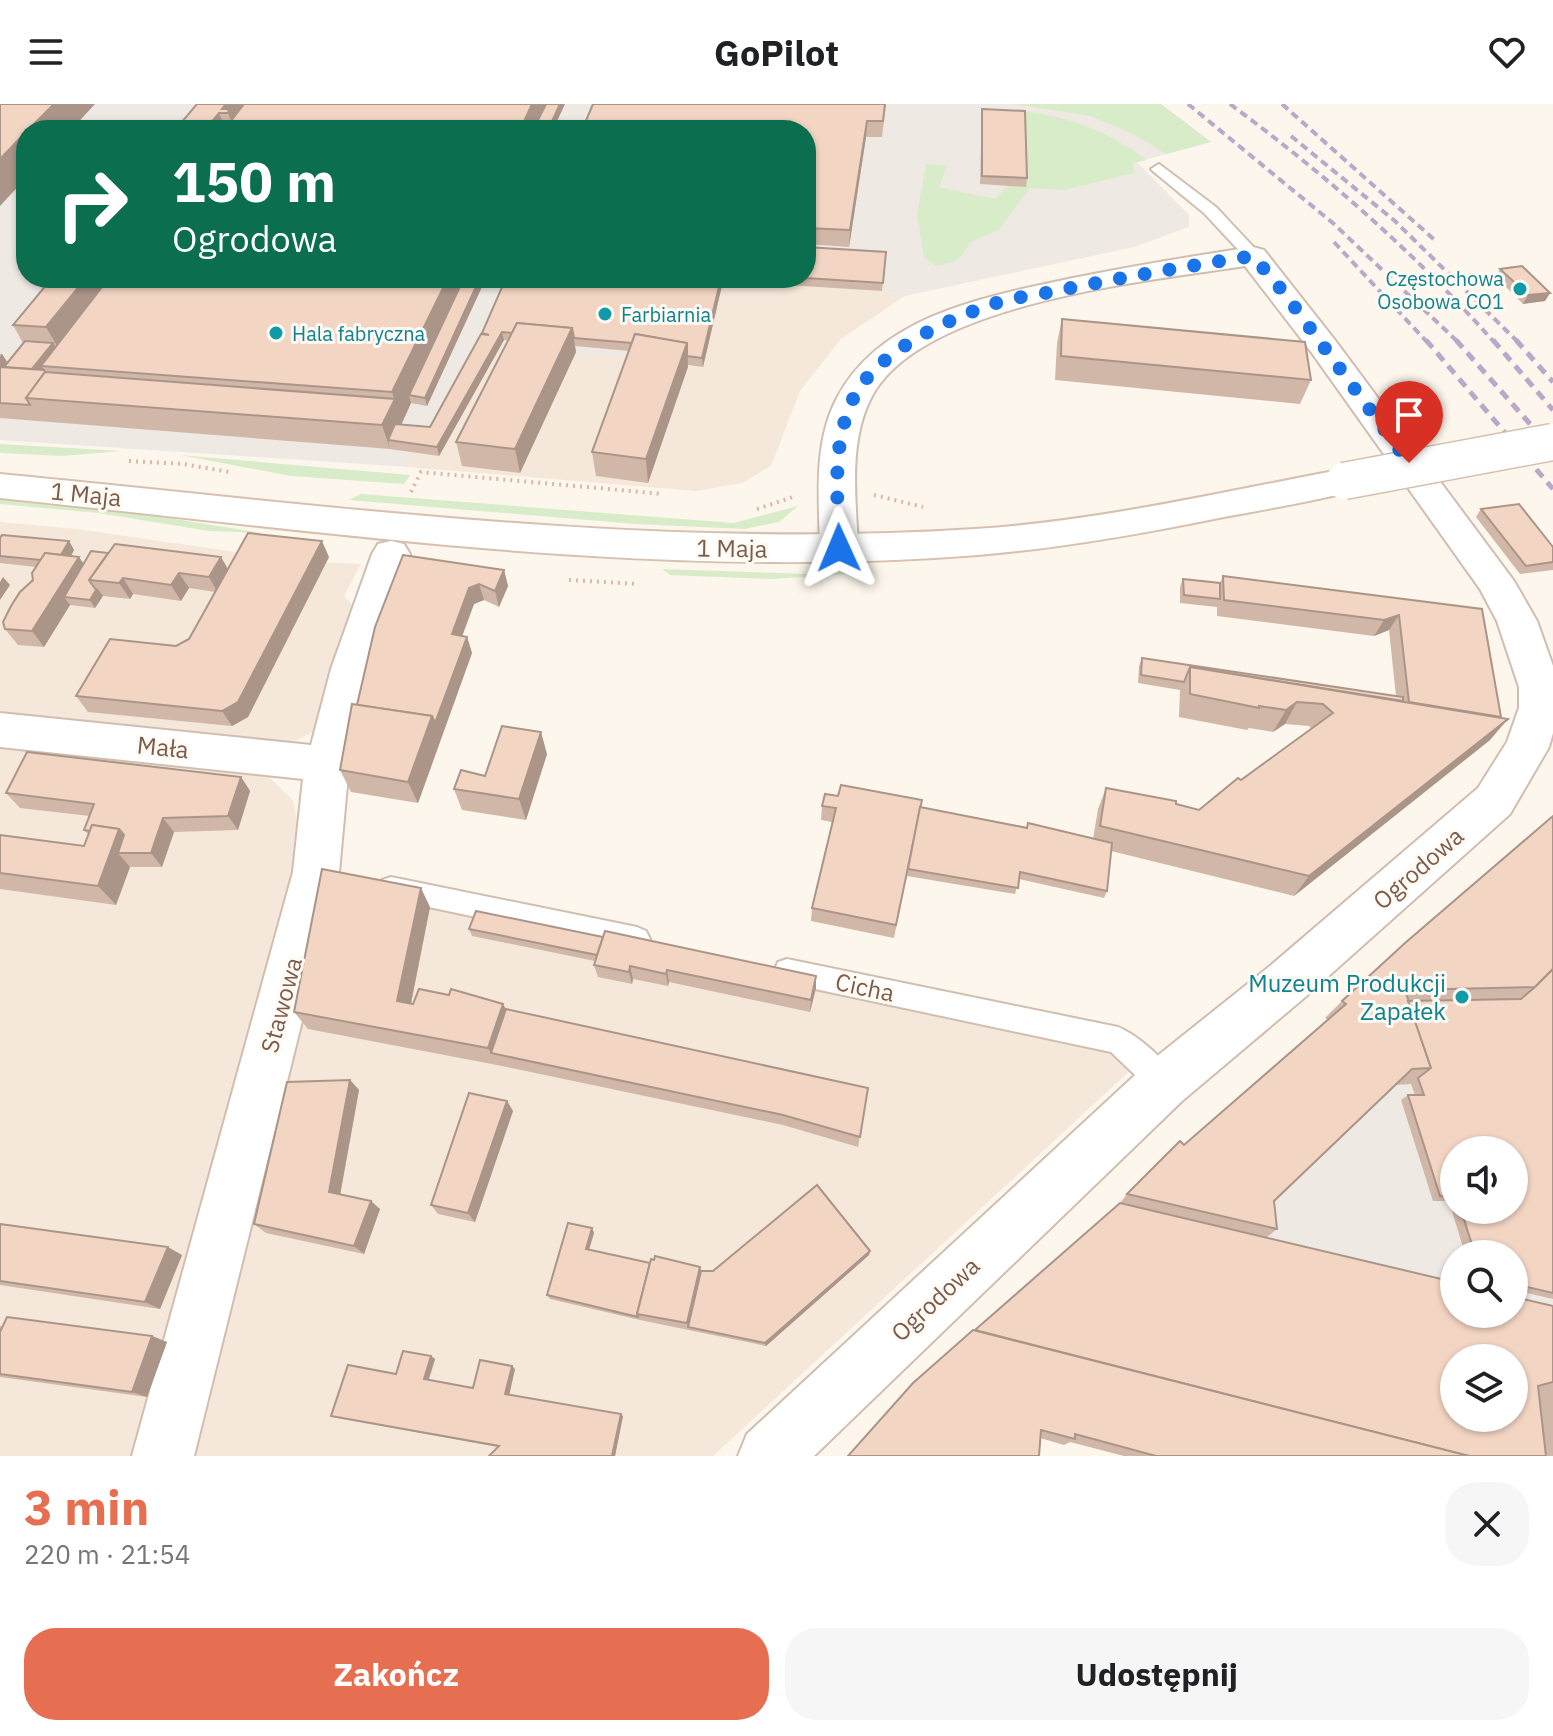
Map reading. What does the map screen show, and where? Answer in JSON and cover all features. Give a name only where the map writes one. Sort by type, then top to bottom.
[{"type":"street","points":[[839,548],[837,446],[854,398],[871,373],[923,335],[994,303],[1136,274],[1253,256]]},
{"type":"street","name":"Ogrodowa","points":[[769,1456],[1164,1083],[1287,982],[1494,801],[1520,761],[1540,708],[1540,687],[1523,635],[1495,581],[1300,315],[1253,256]]},
{"type":"street","name":"1 Maja","points":[[0,486],[564,541],[736,550],[839,548],[1046,536],[1553,442]]},
{"type":"street","name":"Stawowa","points":[[163,1456],[342,877],[327,764],[352,669],[391,554]]},
{"type":"street","name":"Mała","points":[[0,730],[327,764]]},
{"type":"lane","name":"Ogrodowa","points":[[1159,169],[1218,218],[1253,256]]},
{"type":"lane","points":[[342,877],[655,943]]},
{"type":"lane","name":"Cicha","points":[[763,966],[1118,1040],[1164,1083]]},
{"type":"path","points":[[411,492],[421,472],[663,494]]},
{"type":"path","points":[[755,509],[792,497],[838,493],[876,495],[937,511]]},
{"type":"shaded area","points":[[0,104],[1161,104],[1211,142],[1137,162],[1189,215],[1189,227],[1134,247],[905,296],[882,291],[816,287],[816,120],[16,120],[16,288],[721,288],[703,367],[476,342],[408,467],[0,440]]},
{"type":"shaded area","points":[[816,287],[882,291],[905,296],[841,339],[800,391],[771,466],[742,483],[696,491],[408,467],[476,341],[638,358],[715,288]]},
{"type":"shaded area","points":[[0,522],[78,529],[298,561],[361,564],[344,596],[358,611],[317,730],[297,740],[277,742],[0,712]]},
{"type":"shaded area","points":[[0,745],[268,776],[293,800],[301,841],[299,874],[143,1456],[0,1456]]},
{"type":"shaded area","points":[[1553,819],[1553,1312],[1528,1306],[1528,1240],[1440,1240],[1440,1285],[1261,1241],[1171,1159],[1329,1020],[1325,1018]]},
{"type":"shaded area","points":[[330,882],[1106,1046],[1135,1066],[713,1456],[179,1456]]},
{"type":"green space","points":[[1012,104],[1161,104],[1211,142],[1166,154],[1135,135],[1091,116]]},
{"type":"green space","points":[[1020,111],[1087,126],[1147,160],[1132,163],[1135,173],[1064,190],[1030,188],[999,230],[971,242],[962,256],[951,263],[936,266],[924,258],[917,215],[926,164],[947,166],[939,187],[995,199],[1008,186],[1024,120]]},
{"type":"green space","points":[[0,444],[122,451],[62,456],[0,453]]},
{"type":"green space","points":[[180,455],[410,475],[404,484],[291,476]]},
{"type":"green space","points":[[361,494],[733,523],[798,506],[779,522],[744,529],[635,524],[349,500]]},
{"type":"green space","points":[[0,499],[124,511],[262,533],[209,531],[98,513],[0,504]]},
{"type":"green space","points":[[662,569],[809,574],[874,572],[773,579],[670,575]]},
{"type":"building","points":[[0,104],[54,104],[38,120],[16,120],[16,142],[0,159]]},
{"type":"building","points":[[197,104],[226,104],[222,109],[229,109],[228,113],[219,113],[213,120],[183,120]]},
{"type":"building","points":[[244,104],[532,104],[525,120],[232,120]]},
{"type":"building","points":[[546,104],[560,104],[553,120],[538,120]]},
{"type":"building","points":[[593,104],[885,104],[883,121],[867,121],[850,230],[816,228],[816,120],[586,120]]},
{"type":"building","points":[[982,109],[1025,111],[1027,178],[982,176]]},
{"type":"building","points":[[816,248],[886,252],[883,283],[816,279]]},
{"type":"building","points":[[1522,266],[1550,293],[1528,295],[1500,269]]},
{"type":"building","points":[[44,288],[78,288],[46,327],[13,325]]},
{"type":"building","name":"Hala fabryczna","points":[[101,288],[443,288],[392,392],[41,366]]},
{"type":"building","points":[[459,288],[475,288],[425,398],[409,395]]},
{"type":"building","name":"Farbiarnia","points":[[502,288],[719,288],[702,358],[687,356],[687,343],[635,334],[632,343],[574,338],[572,328],[517,323],[512,333],[502,332],[437,447],[388,440],[395,424],[430,427],[481,334],[489,335],[482,333]]},
{"type":"building","points":[[1062,319],[1305,342],[1311,380],[1061,356]]},
{"type":"building","points":[[517,323],[572,328],[515,449],[456,442]]},
{"type":"building","points":[[635,334],[687,343],[646,459],[592,452]]},
{"type":"building","points":[[25,341],[53,343],[32,369],[4,367]]},
{"type":"building","points":[[0,367],[44,370],[26,398],[30,405],[0,403]]},
{"type":"building","points":[[45,372],[395,399],[382,425],[26,398]]},
{"type":"building","points":[[1519,504],[1553,547],[1553,562],[1526,566],[1481,509]]},
{"type":"building","points":[[248,533],[322,541],[238,702],[222,711],[76,696],[110,639],[176,646],[189,639]]},
{"type":"building","points":[[2,535],[69,541],[61,555],[45,553],[41,560],[0,556]]},
{"type":"building","points":[[115,544],[221,557],[209,577],[179,573],[171,585],[123,578],[119,583],[89,580]]},
{"type":"building","points":[[91,551],[108,553],[89,580],[96,590],[90,600],[64,597]]},
{"type":"building","points":[[45,553],[79,557],[32,631],[5,629],[3,622],[11,606],[33,580],[32,573]]},
{"type":"building","points":[[403,555],[504,570],[495,591],[479,584],[469,588],[452,634],[467,637],[435,723],[432,716],[357,705],[375,627]]},
{"type":"building","points":[[1223,576],[1482,609],[1501,717],[1409,702],[1399,615],[1384,620],[1224,600]]},
{"type":"building","points":[[1183,579],[1220,583],[1220,599],[1184,595]]},
{"type":"building","points":[[1142,658],[1403,697],[1403,701],[1190,667],[1184,682],[1141,675]]},
{"type":"building","points":[[1190,667],[1508,719],[1309,876],[1100,826],[1106,788],[1176,801],[1176,804],[1199,810],[1238,778],[1241,780],[1333,713],[1323,704],[1297,702],[1286,710],[1259,708],[1190,694]]},
{"type":"building","points":[[352,704],[432,716],[408,782],[340,770]]},
{"type":"building","points":[[502,726],[541,732],[519,799],[454,789],[461,770],[485,776]]},
{"type":"building","points":[[27,752],[241,777],[228,816],[163,818],[151,853],[118,853],[124,835],[119,829],[92,825],[90,831],[84,830],[94,804],[6,793]]},
{"type":"building","points":[[841,785],[922,800],[896,925],[812,908],[836,808],[822,806],[825,794],[838,796]]},
{"type":"building","points":[[920,807],[1027,828],[1028,823],[1112,843],[1107,891],[1020,872],[1018,888],[908,869]]},
{"type":"building","points":[[1553,816],[1553,969],[1535,987],[1405,990],[1431,1068],[1412,1069],[1274,1201],[1277,1229],[1127,1194],[1180,1141],[1184,1145],[1346,1004],[1342,1001],[1405,943]]},
{"type":"building","points":[[92,825],[119,829],[98,886],[0,873],[0,835],[84,846]]},
{"type":"building","points":[[322,869],[421,888],[397,1001],[413,1004],[419,989],[449,995],[451,989],[503,1004],[488,1048],[294,1012]]},
{"type":"building","points":[[476,911],[603,937],[597,955],[469,929]]},
{"type":"building","points":[[605,931],[816,976],[811,1000],[667,970],[666,974],[630,966],[629,972],[594,965]]},
{"type":"building","points":[[1553,969],[1553,1293],[1528,1287],[1528,1240],[1471,1240],[1465,1224],[1528,1224],[1528,1136],[1440,1136],[1440,1196],[1408,1095],[1424,1095],[1418,1078],[1431,1068],[1408,1001],[1521,999]]},
{"type":"building","points":[[506,1009],[868,1088],[860,1137],[783,1115],[491,1053]]},
{"type":"building","points":[[350,1080],[329,1192],[371,1201],[354,1246],[254,1224],[287,1082]]},
{"type":"building","points":[[469,1093],[507,1101],[468,1213],[431,1205]]},
{"type":"building","points":[[817,1185],[870,1251],[765,1343],[688,1327],[701,1271],[713,1271]]},
{"type":"building","points":[[1120,1203],[1440,1279],[1440,1328],[1528,1328],[1528,1300],[1553,1306],[1553,1382],[1538,1386],[1546,1456],[1469,1456],[975,1330]]},
{"type":"building","points":[[568,1223],[592,1228],[586,1249],[650,1263],[638,1317],[547,1295]]},
{"type":"building","points":[[0,1224],[168,1247],[145,1302],[0,1281]]},
{"type":"building","points":[[655,1256],[700,1267],[687,1323],[637,1314],[651,1259],[654,1260]]},
{"type":"building","points":[[7,1317],[152,1336],[132,1392],[0,1374],[0,1332]]},
{"type":"building","points":[[973,1330],[1469,1456],[1156,1456],[1075,1434],[1075,1439],[1041,1430],[1039,1456],[848,1456],[913,1383]]},
{"type":"building","points":[[403,1351],[431,1356],[424,1379],[473,1388],[480,1360],[512,1366],[505,1394],[621,1414],[612,1456],[489,1456],[499,1446],[331,1416],[348,1365],[396,1374]]},
{"type":"railway","points":[[1188,104],[1334,224],[1457,341]]},
{"type":"railway","points":[[1230,104],[1368,216],[1433,277],[1494,342]]},
{"type":"railway","points":[[1282,104],[1437,242]]},
{"type":"railway","points":[[1291,136],[1395,221],[1516,340]]},
{"type":"railway","points":[[1334,242],[1427,342]]},
{"type":"railway","points":[[1426,340],[1553,489]]},
{"type":"railway","points":[[1493,340],[1553,410]]},
{"type":"railway","points":[[1516,340],[1553,382]]},
{"type":"railway","points":[[1457,341],[1553,450]]},
{"type":"place","name":"Częstochowa Osobowa CO1","points":[[1520,289]]},
{"type":"place","name":"Farbiarnia","points":[[605,314]]},
{"type":"place","name":"Hala fabryczna","points":[[276,333]]},
{"type":"place","name":"Muzeum Produkcji Zapałek","points":[[1462,997]]},
{"type":"route","points":[[839,548],[837,446],[854,398],[871,373],[896,354],[923,335],[994,303],[1136,274],[1253,256],[1285,294],[1409,463]]}]
